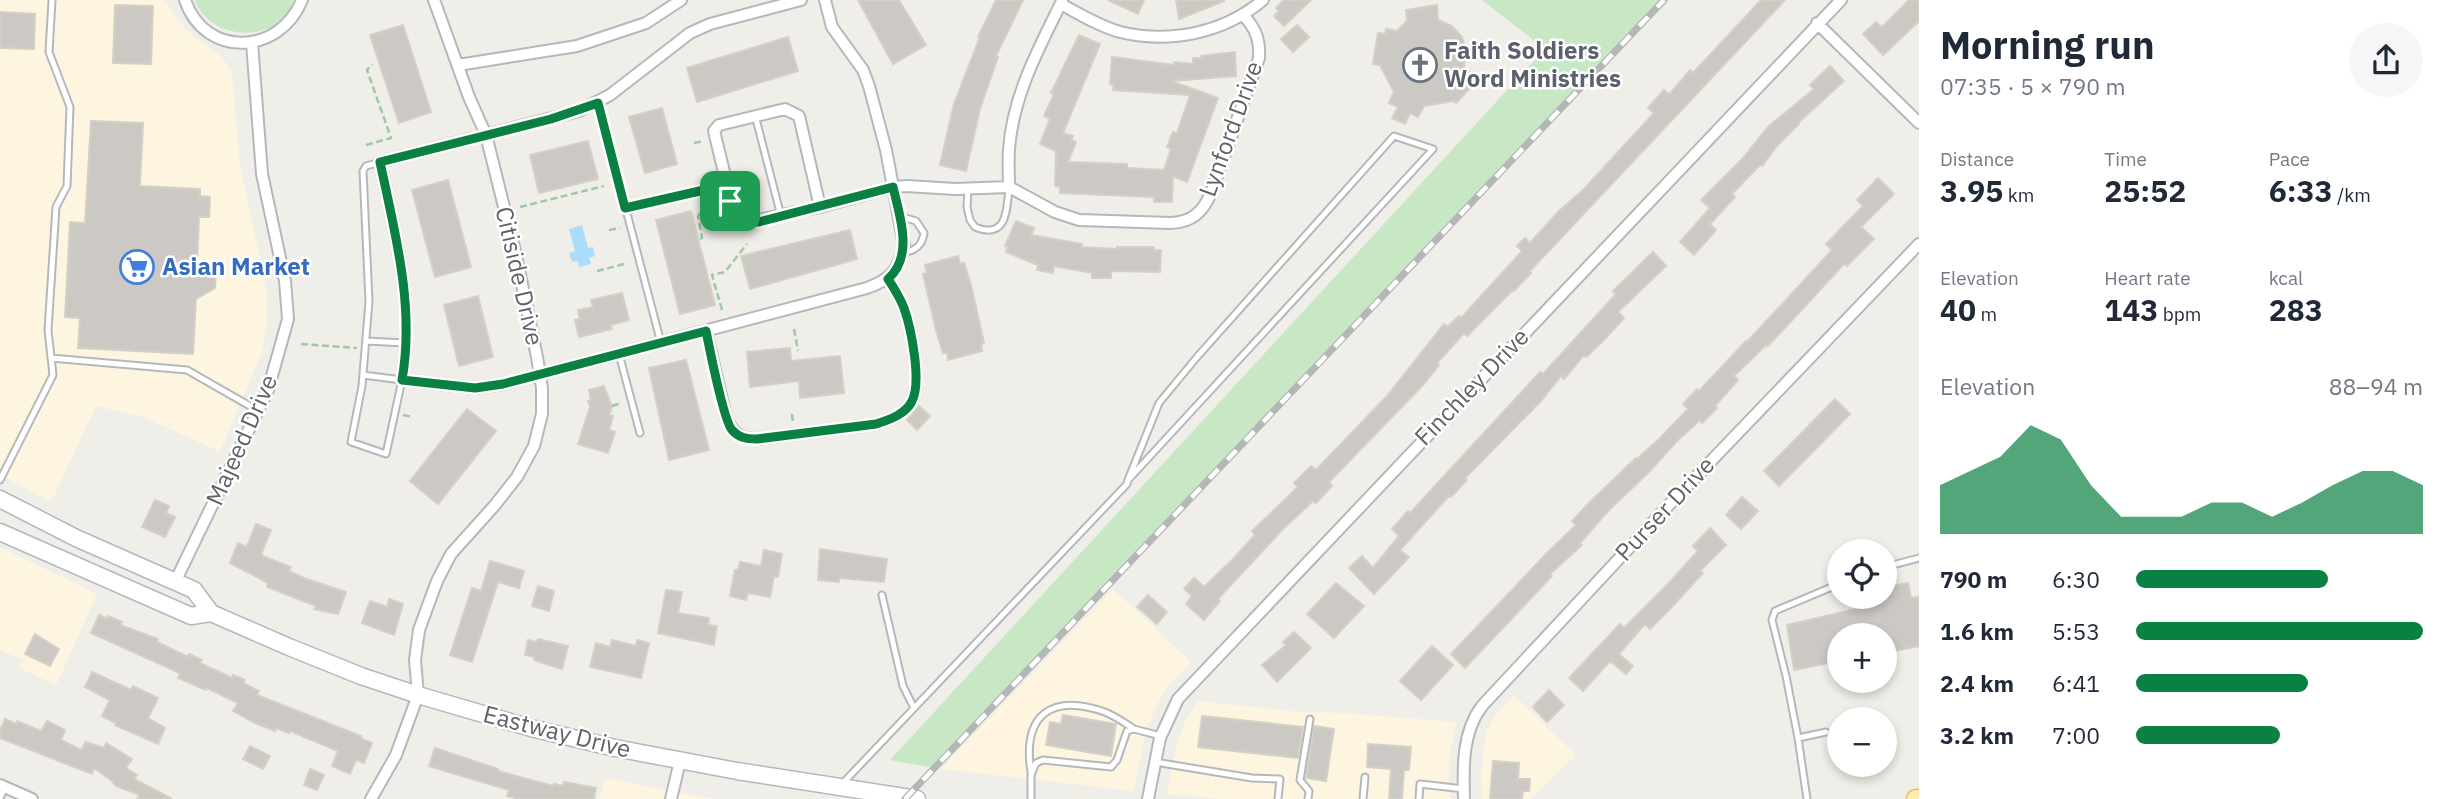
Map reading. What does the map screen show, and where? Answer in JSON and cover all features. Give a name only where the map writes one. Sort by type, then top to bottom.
[{"type":"main road","name":"Eastway Drive","points":[[0,499],[76,538],[194,590],[211,613],[313,657],[418,695],[531,728],[680,761],[917,799]]},
{"type":"main road","name":"Eastway Drive","points":[[0,532],[191,616],[211,613]]},
{"type":"street","points":[[186,0],[200,26],[216,37],[234,43],[252,43],[265,39],[288,24],[302,0]]},
{"type":"street","name":"Citiside Drive","points":[[418,695],[415,660],[419,630],[436,581],[452,554],[517,477],[534,446],[542,414],[541,375],[516,255],[486,135],[434,0]]},
{"type":"street","points":[[458,65],[577,46],[646,23],[681,0]]},
{"type":"street","points":[[801,0],[710,24],[690,33],[598,103],[560,116],[380,162],[406,300],[407,344],[402,380],[475,388],[541,375],[867,288],[888,279],[898,268],[904,245],[886,150],[863,70],[837,37],[825,0]]},
{"type":"street","points":[[820,206],[799,116],[785,109],[719,125],[714,131],[733,209],[740,218],[749,222],[781,216],[820,206],[893,187],[1009,187],[1009,149],[1020,95],[1062,2],[1117,31],[1157,37],[1202,32],[1244,16],[1263,0]]},
{"type":"street","name":"Finchley Drive","points":[[1148,799],[1161,736],[1178,699],[1197,677],[1841,0]]},
{"type":"street","name":"Lynford Drive","points":[[1009,187],[1055,212],[1079,220],[1171,223],[1183,222],[1195,216],[1211,193],[1259,58],[1256,32],[1244,16]]},
{"type":"street","points":[[1817,23],[1919,123]]},
{"type":"street","name":"Majeed Drive","points":[[175,582],[268,390],[288,319],[285,281],[262,174],[252,43]]},
{"type":"street","name":"Purser Drive","points":[[1464,794],[1466,741],[1474,718],[1482,706],[1686,486],[1919,244]]},
{"type":"street","points":[[706,331],[726,417],[729,426],[739,436],[757,439],[876,424],[908,407],[916,390],[914,358],[904,309],[888,279]]},
{"type":"street","points":[[371,799],[396,755],[418,695]]},
{"type":"street","points":[[671,799],[680,761]]},
{"type":"street","points":[[2,786],[32,799]]},
{"type":"lane","points":[[0,480],[53,375],[48,330],[56,207],[67,186],[70,107],[49,52],[52,0]]},
{"type":"lane","points":[[598,103],[661,344]]},
{"type":"lane","points":[[755,115],[781,216]]},
{"type":"lane","points":[[840,786],[1128,480],[1433,149],[1394,136],[1159,403],[1128,480]]},
{"type":"lane","points":[[363,375],[402,380],[386,454],[351,442],[363,375],[369,301],[363,171],[366,166],[380,162]]},
{"type":"lane","points":[[625,208],[726,185]]},
{"type":"lane","points":[[968,188],[970,220],[975,227],[990,231],[997,229],[1006,214],[1009,187]]},
{"type":"lane","points":[[899,216],[916,221],[924,233],[918,247],[912,252],[902,253]]},
{"type":"lane","points":[[366,341],[407,344]]},
{"type":"lane","points":[[619,354],[640,433]]},
{"type":"lane","points":[[51,358],[187,370],[258,411]]},
{"type":"lane","points":[[1897,564],[1919,558]]},
{"type":"lane","points":[[1807,799],[1786,676],[1772,620],[1775,611],[1827,588]]},
{"type":"lane","points":[[882,595],[903,686],[914,708]]},
{"type":"lane","points":[[1031,799],[1028,754],[1034,728],[1043,712],[1055,706],[1075,705],[1107,712],[1134,729],[1161,736]]},
{"type":"lane","points":[[1308,799],[1309,791],[1300,780],[1310,719]]},
{"type":"lane","points":[[1031,775],[1036,763],[1043,760],[1111,767],[1117,761],[1127,731],[1134,729]]},
{"type":"lane","points":[[1798,738],[1826,732]]},
{"type":"lane","points":[[1155,762],[1252,778],[1280,779],[1278,799]]},
{"type":"lane","points":[[1363,799],[1365,777]]},
{"type":"lane","points":[[1419,799],[1420,784],[1464,794]]},
{"type":"lane","points":[[0,798],[2,786]]},
{"type":"path","points":[[366,145],[391,138],[368,70],[372,64]]},
{"type":"path","points":[[520,206],[604,186]]},
{"type":"path","points":[[700,239],[698,216],[705,208],[721,203]]},
{"type":"path","points":[[722,310],[712,275],[725,272],[747,244]]},
{"type":"path","points":[[597,271],[624,264]]},
{"type":"path","points":[[794,329],[799,351]]},
{"type":"path","points":[[301,344],[360,348]]},
{"type":"shaded area","points":[[0,0],[164,0],[187,31],[222,57],[232,72],[240,164],[266,289],[267,321],[262,352],[220,452],[146,418],[96,406],[51,502],[0,475]]},
{"type":"shaded area","points":[[0,547],[97,594],[56,685],[20,668],[23,660],[0,650]]},
{"type":"shaded area","points":[[1113,589],[1191,662],[1166,689],[1157,705],[1145,734],[1134,791],[941,769]]},
{"type":"shaded area","points":[[1514,695],[1576,755],[1530,799],[1482,799],[1481,773],[1486,732],[1495,716]]},
{"type":"shaded area","points":[[1198,701],[1299,712],[1456,722],[1449,761],[1449,799],[1223,799],[1167,794],[1177,742]]},
{"type":"shaded area","points":[[605,778],[712,799],[599,799]]},
{"type":"green space","points":[[195,0],[293,0],[286,15],[275,25],[245,33],[215,24],[203,14]]},
{"type":"green space","points":[[1482,0],[1661,0],[934,768],[890,760],[1545,49]]},
{"type":"water","points":[[582,225],[588,248],[593,247],[595,256],[589,258],[591,264],[579,267],[578,261],[572,262],[569,253],[575,251],[569,229]]},
{"type":"building","points":[[858,0],[899,0],[926,45],[893,64]]},
{"type":"building","points":[[996,0],[1023,0],[996,56],[998,57],[980,109],[966,171],[940,165],[954,104],[978,37]]},
{"type":"building","points":[[1108,0],[1144,0],[1138,14]]},
{"type":"building","points":[[1176,0],[1224,0],[1224,1],[1179,19]]},
{"type":"building","points":[[1284,0],[1311,0],[1284,26],[1274,16],[1279,11],[1276,8]]},
{"type":"building","points":[[1761,0],[1785,0],[1514,291],[1467,336],[1464,333],[1437,363],[1439,365],[1424,384],[1329,482],[1332,486],[1316,503],[1313,501],[1282,530],[1218,599],[1220,601],[1204,620],[1186,604],[1192,596],[1184,589],[1194,578],[1204,587],[1233,559],[1255,535],[1252,531],[1298,487],[1294,483],[1311,466],[1316,470],[1387,396],[1444,324],[1447,327],[1459,316],[1461,318],[1522,251],[1517,246],[1525,238],[1530,243],[1654,113],[1648,108],[1664,90],[1669,95],[1690,70],[1693,73]]},
{"type":"building","points":[[1909,0],[1919,0],[1919,21],[1883,55],[1863,34],[1876,22],[1882,27]]},
{"type":"building","points":[[115,5],[153,6],[151,64],[113,63]]},
{"type":"building","name":"Faith Soldiers Word Ministries","points":[[1437,5],[1438,20],[1452,26],[1462,37],[1466,51],[1464,67],[1478,79],[1456,103],[1454,101],[1424,106],[1418,117],[1410,113],[1405,124],[1392,118],[1398,107],[1389,103],[1394,92],[1380,65],[1373,64],[1378,33],[1385,34],[1386,29],[1397,31],[1407,21],[1406,10]]},
{"type":"building","points":[[0,12],[35,14],[34,49],[0,48]]},
{"type":"building","points":[[403,25],[431,112],[399,123],[370,35]]},
{"type":"building","points":[[1297,25],[1309,37],[1293,52],[1281,39]]},
{"type":"building","points":[[1079,35],[1100,44],[1063,133],[1073,136],[1071,140],[1076,142],[1068,162],[1127,164],[1127,168],[1164,170],[1171,149],[1167,147],[1173,132],[1177,133],[1190,95],[1113,90],[1114,85],[1110,84],[1112,57],[1174,65],[1174,62],[1193,64],[1193,58],[1201,56],[1235,52],[1236,76],[1171,81],[1218,98],[1187,182],[1173,176],[1172,202],[1154,202],[1154,197],[1060,193],[1060,187],[1055,186],[1056,151],[1040,144],[1050,119],[1044,116],[1054,94],[1051,93]]},
{"type":"building","points":[[788,37],[798,71],[697,102],[687,68]]},
{"type":"building","points":[[1830,66],[1844,81],[1798,123],[1762,166],[1732,194],[1735,197],[1710,224],[1716,230],[1694,255],[1680,242],[1710,208],[1701,200],[1743,158],[1769,126],[1814,89],[1810,85]]},
{"type":"building","points":[[662,108],[677,164],[645,173],[629,117]]},
{"type":"building","name":"Asian Market","points":[[91,121],[143,123],[140,186],[200,189],[200,196],[210,197],[209,217],[199,217],[197,264],[216,270],[215,288],[196,299],[193,354],[78,348],[80,318],[65,317],[70,222],[85,223]]},
{"type":"building","points":[[588,141],[598,179],[539,193],[530,155]]},
{"type":"building","points":[[1878,178],[1894,194],[1861,227],[1874,239],[1847,266],[1845,263],[1768,346],[1734,376],[1738,380],[1715,406],[1717,408],[1677,441],[1609,510],[1580,543],[1582,545],[1550,574],[1552,576],[1465,668],[1451,654],[1576,525],[1572,521],[1589,503],[1688,409],[1683,404],[1747,342],[1832,250],[1826,244],[1863,206],[1857,200]]},
{"type":"building","points":[[448,180],[471,267],[435,277],[412,190]]},
{"type":"building","points":[[691,211],[715,305],[680,314],[656,220]]},
{"type":"building","points":[[1016,221],[1034,228],[1031,235],[1082,244],[1082,247],[1154,247],[1154,250],[1161,250],[1160,272],[1111,271],[1111,278],[1092,278],[1092,273],[1054,266],[1053,273],[1037,270],[1038,265],[1006,252],[1008,247],[1005,246]]},
{"type":"building","points":[[850,230],[857,259],[750,289],[741,256]]},
{"type":"building","points":[[1653,252],[1666,266],[1618,312],[1624,318],[1586,357],[1584,355],[1564,379],[1561,376],[1540,402],[1465,478],[1467,480],[1400,550],[1409,557],[1374,594],[1349,568],[1362,556],[1373,568],[1399,536],[1392,529],[1408,511],[1410,513],[1540,372],[1543,374],[1616,294],[1613,291]]},
{"type":"building","points":[[958,256],[960,264],[964,263],[971,285],[984,343],[981,344],[982,351],[948,360],[936,330],[923,274],[927,273],[925,265]]},
{"type":"building","points":[[622,293],[629,320],[611,325],[612,329],[579,337],[575,320],[580,319],[578,310],[593,307],[591,300]]},
{"type":"building","points":[[478,296],[493,357],[459,366],[444,305]]},
{"type":"building","points":[[790,348],[791,361],[840,356],[844,393],[800,398],[799,381],[750,387],[747,352]]},
{"type":"building","points":[[686,360],[709,450],[669,460],[649,368]]},
{"type":"building","points":[[604,386],[612,407],[609,415],[613,416],[609,430],[615,432],[608,453],[578,444],[590,407],[589,390]]},
{"type":"building","points":[[1835,399],[1850,414],[1779,486],[1764,471]]},
{"type":"building","points":[[919,406],[930,416],[917,430],[907,420]]},
{"type":"building","points":[[467,409],[496,431],[438,504],[410,481]]},
{"type":"building","points":[[1742,497],[1758,511],[1741,529],[1726,515]]},
{"type":"building","points":[[155,500],[169,506],[166,513],[175,517],[165,537],[142,527]]},
{"type":"building","points":[[256,524],[271,530],[261,554],[291,567],[289,571],[304,578],[346,592],[338,614],[314,609],[316,606],[267,587],[268,583],[230,563],[238,543],[247,547]]},
{"type":"building","points":[[1710,528],[1726,545],[1700,571],[1703,573],[1669,610],[1650,629],[1645,624],[1619,654],[1633,666],[1626,674],[1610,661],[1583,691],[1569,678],[1620,624],[1624,628],[1667,585],[1698,551],[1693,546]]},
{"type":"building","points":[[820,549],[887,559],[884,582],[839,578],[839,582],[818,580]]},
{"type":"building","points":[[764,550],[782,554],[778,577],[774,576],[770,597],[748,593],[746,600],[730,596],[735,570],[738,570],[740,562],[761,566]]},
{"type":"building","points":[[490,561],[524,571],[519,588],[498,582],[472,662],[450,655],[472,588],[481,591]]},
{"type":"building","points":[[1336,583],[1364,606],[1334,638],[1307,614]]},
{"type":"building","points":[[1908,583],[1911,598],[1919,597],[1919,646],[1897,651],[1897,623],[1827,623],[1827,663],[1794,670],[1787,625],[1856,609],[1897,609],[1897,585]]},
{"type":"building","points":[[538,586],[554,591],[549,611],[532,606]]},
{"type":"building","points":[[666,590],[682,592],[678,613],[709,618],[708,625],[717,626],[714,645],[658,633]]},
{"type":"building","points":[[1148,595],[1167,612],[1157,624],[1137,607]]},
{"type":"building","points":[[389,599],[403,604],[394,635],[362,623],[370,601],[387,607]]},
{"type":"building","points":[[99,615],[107,619],[108,616],[122,622],[120,625],[158,639],[157,642],[188,657],[189,654],[202,660],[200,663],[232,678],[233,675],[245,680],[243,683],[259,691],[257,695],[361,736],[360,738],[372,743],[364,763],[356,760],[350,774],[332,766],[338,751],[290,731],[289,733],[276,728],[275,731],[255,723],[233,711],[238,703],[178,678],[180,673],[91,633]]},
{"type":"building","points":[[1294,632],[1311,648],[1277,682],[1262,665],[1286,645],[1283,642]]},
{"type":"building","points":[[35,634],[59,649],[50,666],[25,654]]},
{"type":"building","points":[[538,639],[568,646],[562,669],[525,655],[528,640],[537,642]]},
{"type":"building","points":[[612,640],[636,646],[637,640],[649,643],[641,678],[590,667],[596,643],[610,647]]},
{"type":"building","points":[[1432,646],[1453,665],[1421,700],[1400,681]]},
{"type":"building","points":[[92,672],[131,690],[133,686],[158,698],[148,718],[165,728],[158,744],[115,725],[116,723],[102,716],[110,700],[85,687]]},
{"type":"building","points":[[1549,690],[1564,705],[1547,722],[1533,707]]},
{"type":"building","points":[[1063,715],[1116,724],[1111,756],[1046,745],[1050,722],[1061,724]]},
{"type":"building","points":[[1202,716],[1303,727],[1298,758],[1198,747]]},
{"type":"building","points":[[5,719],[41,731],[47,721],[65,730],[61,740],[81,750],[86,742],[104,748],[106,743],[132,759],[126,768],[137,775],[134,779],[172,799],[137,799],[140,795],[116,786],[94,768],[92,774],[0,738]]},
{"type":"building","points":[[1314,726],[1334,729],[1326,781],[1306,778]]},
{"type":"building","points":[[1368,744],[1411,747],[1409,770],[1404,770],[1402,799],[1389,799],[1391,769],[1367,767]]},
{"type":"building","points":[[250,746],[270,756],[263,769],[243,759]]},
{"type":"building","points":[[435,748],[498,771],[553,786],[563,786],[564,782],[596,788],[594,799],[519,799],[507,796],[509,790],[429,766]]},
{"type":"building","points":[[1493,761],[1519,763],[1518,779],[1530,779],[1529,791],[1523,791],[1522,799],[1490,799]]},
{"type":"building","points":[[310,769],[324,775],[317,790],[304,785]]},
{"type":"railway","points":[[905,799],[1664,0]]},
{"type":"place","name":"Faith Soldiers Word Ministries","points":[[1420,65]]},
{"type":"place","name":"Asian Market","points":[[137,267]]},
{"type":"route","points":[[598,103],[625,208],[726,185],[730,201],[740,218],[759,222],[893,187],[904,245],[898,268],[888,279],[904,309],[916,374],[913,400],[900,414],[876,424],[746,439],[729,426],[706,331],[503,384],[475,388],[402,380],[407,344],[406,300],[380,162],[551,119],[598,103]]}]
